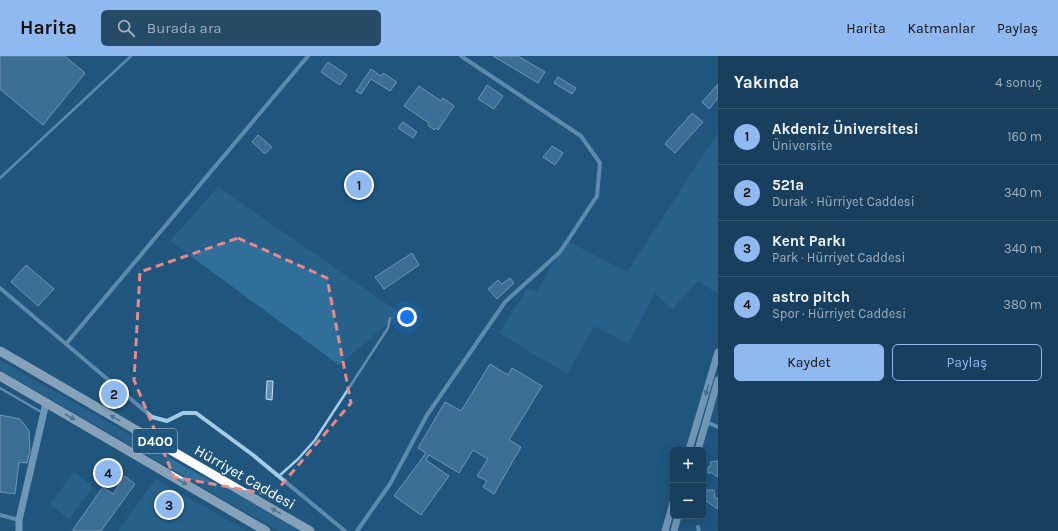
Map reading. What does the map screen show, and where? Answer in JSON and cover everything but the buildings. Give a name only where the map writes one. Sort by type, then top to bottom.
[{"type":"highway","name":"Hürriyet Caddesi","points":[[0,351],[310,531]]},
{"type":"highway","points":[[0,376],[266,531]]},
{"type":"main road","points":[[690,447],[718,352]]},
{"type":"main road","points":[[699,447],[718,380]]},
{"type":"main road","points":[[19,531],[19,520],[46,403]]},
{"type":"main road","points":[[665,531],[670,514]]},
{"type":"main road","points":[[674,531],[677,519]]},
{"type":"street","points":[[66,344],[308,56]]},
{"type":"street","points":[[357,531],[390,484],[427,415],[505,302],[560,252],[597,196],[600,163],[581,136],[461,56]]},
{"type":"street","points":[[0,288],[152,417],[167,421],[183,413],[196,413],[253,455],[345,531]]},
{"type":"street","points":[[706,422],[718,427]]},
{"type":"street","points":[[0,515],[19,520]]},
{"type":"lane","points":[[0,178],[131,56]]},
{"type":"lane","points":[[278,476],[304,453],[320,432],[388,328],[390,318]]},
{"type":"lane","points":[[0,388],[43,413]]},
{"type":"highlighted area","points":[[238,238],[327,278],[351,403],[273,495],[174,477],[134,380],[140,272]]},
{"type":"shaded area","points":[[718,133],[718,294],[698,281],[672,309],[655,293],[628,344],[594,326],[567,374],[499,333],[527,289],[537,291],[567,241],[627,272]]},
{"type":"shaded area","points":[[218,187],[400,313],[339,365],[170,241]]},
{"type":"shaded area","points":[[0,360],[198,474],[250,501],[300,531],[279,531],[0,370]]},
{"type":"shaded area","points":[[74,472],[93,487],[69,519],[50,504]]},
{"type":"shaded area","points":[[156,479],[247,531],[118,531]]},
{"type":"place","name":"Akdeniz Üniversitesi","points":[[359,185]]},
{"type":"place","name":"521a","points":[[114,394]]},
{"type":"place","name":"astro pitch","points":[[108,473]]},
{"type":"place","name":"Kent Parkı","points":[[169,505]]}]
